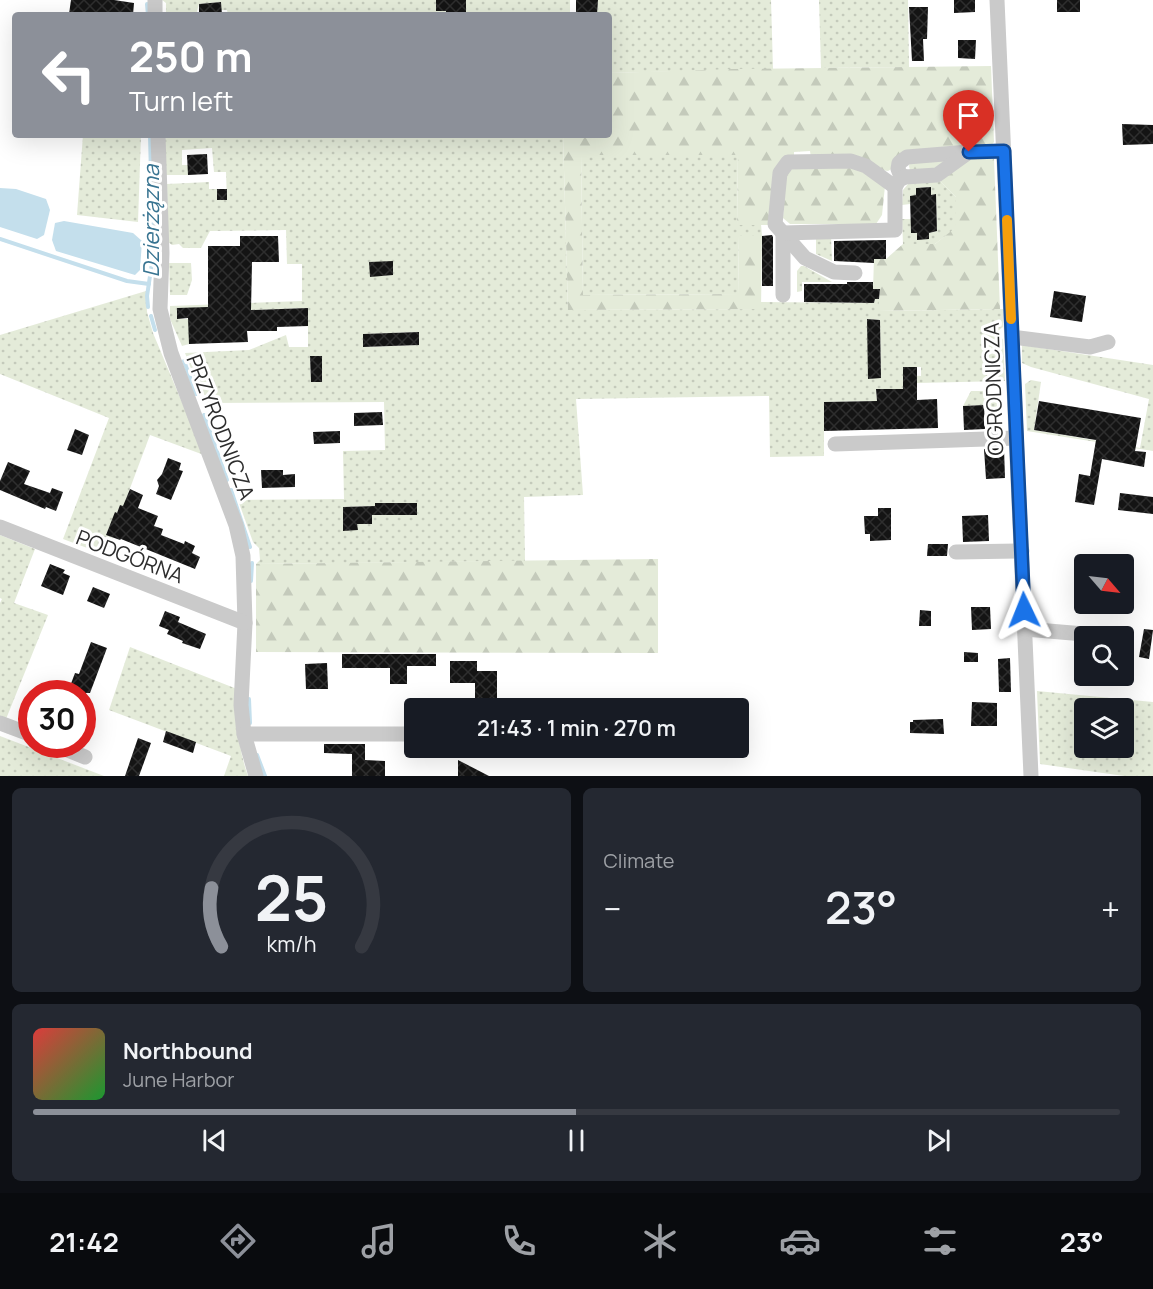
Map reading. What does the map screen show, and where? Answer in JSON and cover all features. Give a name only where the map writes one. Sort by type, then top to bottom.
[{"type":"street","name":"OGRODNICZA","points":[[997,0],[1031,776]]},
{"type":"street","name":"PRZYRODNICZA","points":[[159,138],[162,253],[160,309],[171,353],[236,525],[243,556],[245,622],[241,705],[244,734],[256,776]]},
{"type":"street","points":[[855,273],[834,272],[805,258],[775,224],[780,173],[788,162],[851,161],[900,182],[937,175],[969,152],[1004,151]]},
{"type":"street","points":[[783,233],[895,230],[900,182]]},
{"type":"street","points":[[783,233],[783,295]]},
{"type":"street","points":[[1012,337],[1090,347],[1108,342]]},
{"type":"street","points":[[835,444],[1016,438]]},
{"type":"street","name":"PODGÓRNA","points":[[0,527],[245,622]]},
{"type":"street","points":[[956,552],[1022,551]]},
{"type":"street","points":[[1025,629],[1074,633]]},
{"type":"street","points":[[0,723],[18,730]]},
{"type":"street","points":[[244,734],[404,734]]},
{"type":"green space","points":[[162,0],[570,0],[570,12],[227,12],[221,10],[221,2],[199,4],[197,12],[166,12],[166,3]]},
{"type":"green space","points":[[598,0],[771,0],[773,69],[612,73],[612,12],[597,12]]},
{"type":"green space","points":[[819,0],[908,0],[909,67],[821,68]]},
{"type":"green space","points":[[991,66],[994,142],[990,147],[888,171],[811,158],[810,151],[794,152],[794,159],[786,159],[771,225],[737,225],[738,155],[581,155],[583,295],[739,294],[738,236],[762,236],[761,309],[568,310],[563,138],[612,138],[612,73]]},
{"type":"green space","points":[[83,138],[141,138],[138,222],[77,215]]},
{"type":"green space","points":[[165,138],[563,138],[568,310],[761,309],[761,302],[874,303],[875,299],[879,299],[879,311],[1003,309],[1003,327],[999,330],[999,337],[1003,339],[1005,381],[917,383],[917,389],[876,389],[877,401],[824,402],[824,456],[770,457],[769,396],[576,399],[583,495],[524,497],[525,561],[256,564],[260,560],[259,548],[253,542],[238,500],[344,499],[343,451],[385,450],[384,402],[207,403],[204,394],[200,392],[185,353],[249,350],[286,335],[289,347],[308,347],[308,308],[254,310],[254,317],[240,307],[178,319],[234,318],[182,346],[170,319],[170,306],[302,301],[302,264],[287,264],[286,230],[210,231],[201,248],[183,248],[179,244],[172,245],[168,242],[167,184],[209,182],[209,189],[217,189],[218,200],[227,200],[226,172],[214,172],[212,148],[182,150],[182,165],[188,165],[188,175],[166,175]],"holes":[[[392,262],[393,275],[370,276]],[[868,319],[880,320],[881,378],[868,378]],[[418,332],[418,345],[363,347],[364,334]],[[310,356],[322,356],[322,382],[311,382]],[[903,367],[921,367],[921,376],[903,375]],[[417,504],[417,515],[375,515]],[[372,506],[372,524],[357,524],[357,530],[344,530],[343,507]]]},
{"type":"green space","points":[[738,154],[737,225],[761,224],[762,236],[738,236],[739,294],[583,295],[581,155]]},
{"type":"green space","points":[[990,156],[994,159],[1000,309],[878,311],[880,289],[873,289],[874,259],[886,259],[903,244],[935,244],[955,228],[956,197],[940,181],[970,157]]},
{"type":"green space","points":[[950,159],[935,171],[910,170],[909,166],[910,163]]},
{"type":"green space","points":[[852,166],[864,171],[885,186],[882,215],[876,224],[790,224],[783,218],[786,176],[792,167]]},
{"type":"green space","points":[[940,181],[956,197],[956,228],[935,244],[903,244],[902,219],[911,219],[911,233],[917,233],[917,240],[937,231],[936,195],[931,195],[931,187],[916,188],[916,195],[910,204],[902,205],[903,190],[908,184]]},
{"type":"green space","points":[[831,237],[832,261],[816,254],[816,238]]},
{"type":"green space","points":[[169,263],[191,263],[192,280],[187,295],[170,295]]},
{"type":"green space","points":[[801,266],[832,282],[802,282],[802,291],[797,292],[797,271]]},
{"type":"green space","points":[[146,291],[147,312],[153,333],[204,455],[150,435],[124,507],[120,506],[106,534],[113,538],[106,555],[63,539],[109,418],[0,374],[0,335]]},
{"type":"green space","points":[[1022,345],[1153,365],[1153,451],[1027,431],[1025,384],[1031,380],[1041,382],[1034,430],[1140,448],[1149,399],[1031,367],[1022,363]]},
{"type":"green space","points":[[971,391],[996,391],[997,409],[984,410],[984,405],[963,406]]},
{"type":"green space","points":[[0,535],[35,549],[14,603],[48,615],[22,680],[18,680],[18,689],[6,719],[0,716],[0,603],[2,599],[0,598]]},
{"type":"green space","points":[[658,559],[658,653],[256,652],[256,564]]},
{"type":"green space","points":[[130,647],[237,689],[240,743],[248,776],[224,776],[231,756],[109,710]]},
{"type":"green space","points":[[1037,691],[1111,698],[1074,698],[1074,758],[1134,758],[1134,700],[1153,702],[1153,776],[1124,776],[1040,764]]},
{"type":"green space","points":[[0,736],[18,743],[18,758],[57,758],[104,776],[0,776]]},
{"type":"water","points":[[0,188],[16,189],[46,199],[50,210],[44,235],[37,239],[0,227]]},
{"type":"water","points":[[64,221],[133,233],[142,241],[140,270],[135,275],[56,251],[52,240],[55,223]]},
{"type":"building","points":[[71,0],[114,0],[134,3],[133,12],[69,12]]},
{"type":"building","points":[[436,0],[466,0],[466,12],[436,11]]},
{"type":"building","points":[[576,0],[598,0],[597,12],[576,12]]},
{"type":"building","points":[[954,0],[975,0],[975,12],[954,13]]},
{"type":"building","points":[[1057,0],[1080,0],[1080,12],[1057,12]]},
{"type":"building","points":[[221,2],[222,12],[199,12],[199,4]]},
{"type":"building","points":[[909,7],[928,7],[927,39],[923,39],[924,61],[912,61]]},
{"type":"building","points":[[958,40],[976,40],[975,59],[958,58]]},
{"type":"building","points":[[1122,124],[1153,125],[1153,144],[1123,145]]},
{"type":"building","points":[[207,154],[208,174],[188,175],[187,155]]},
{"type":"building","points":[[931,187],[931,195],[936,194],[937,231],[929,233],[929,239],[917,240],[917,233],[911,233],[910,196],[916,195],[916,188]]},
{"type":"building","points":[[217,189],[227,189],[227,200],[217,200]]},
{"type":"building","points":[[772,235],[773,286],[762,286],[762,236]]},
{"type":"building","points":[[240,236],[278,236],[279,262],[252,262],[251,310],[308,308],[308,326],[277,327],[277,331],[247,331],[248,342],[189,344],[188,318],[177,319],[177,308],[208,307],[208,246],[240,246]]},
{"type":"building","points":[[886,240],[886,259],[874,259],[874,263],[834,261],[834,241]]},
{"type":"building","points":[[393,261],[393,275],[370,277],[369,262]]},
{"type":"building","points":[[847,282],[873,282],[873,289],[880,289],[879,299],[875,299],[874,303],[804,302],[804,284],[847,284]]},
{"type":"building","points":[[1054,291],[1086,296],[1082,322],[1050,317]]},
{"type":"building","points":[[867,319],[880,320],[881,378],[868,379]]},
{"type":"building","points":[[419,332],[419,345],[363,347],[363,334]]},
{"type":"building","points":[[310,356],[322,356],[322,382],[311,382]]},
{"type":"building","points":[[903,367],[917,367],[917,400],[937,399],[938,428],[824,431],[824,402],[877,401],[876,389],[903,389]]},
{"type":"building","points":[[1039,401],[1141,418],[1135,451],[1146,452],[1144,467],[1102,459],[1094,505],[1075,502],[1079,474],[1090,476],[1096,440],[1034,430]]},
{"type":"building","points":[[984,405],[985,429],[964,430],[963,406]]},
{"type":"building","points":[[382,412],[383,425],[354,426],[354,413]]},
{"type":"building","points":[[75,429],[89,435],[82,455],[67,450]]},
{"type":"building","points":[[340,431],[340,443],[314,444],[313,432]]},
{"type":"building","points":[[1004,448],[1005,478],[986,479],[984,449]]},
{"type":"building","points":[[168,458],[181,463],[179,470],[183,471],[171,500],[156,494],[159,486],[157,480]]},
{"type":"building","points":[[8,462],[30,471],[24,484],[50,493],[52,488],[63,492],[56,511],[46,507],[45,509],[0,490],[0,481]]},
{"type":"building","points":[[261,470],[283,470],[283,475],[295,474],[295,487],[262,488]]},
{"type":"building","points":[[130,489],[143,495],[138,508],[158,516],[154,526],[163,529],[161,535],[195,546],[192,553],[200,557],[195,569],[106,535],[115,512],[117,513],[120,505],[123,506]]},
{"type":"building","points":[[1120,493],[1153,497],[1153,514],[1118,510]]},
{"type":"building","points":[[375,503],[417,503],[417,515],[372,515],[372,524],[357,524],[358,530],[343,531],[343,507],[375,506]]},
{"type":"building","points":[[878,508],[891,508],[891,540],[870,541],[870,534],[865,534],[864,516],[878,516]]},
{"type":"building","points":[[988,515],[989,541],[963,542],[962,516]]},
{"type":"building","points":[[928,544],[948,544],[947,556],[927,556]]},
{"type":"building","points":[[50,564],[65,570],[63,573],[70,576],[63,595],[41,586]]},
{"type":"building","points":[[93,587],[110,594],[104,608],[87,601]]},
{"type":"building","points":[[971,607],[990,607],[991,629],[972,630]]},
{"type":"building","points":[[920,610],[931,611],[931,626],[919,626]]},
{"type":"building","points":[[165,611],[180,617],[178,622],[206,634],[200,649],[182,643],[183,641],[167,634],[169,630],[159,626]]},
{"type":"building","points":[[1144,629],[1153,630],[1149,659],[1139,657]]},
{"type":"building","points":[[91,642],[107,648],[95,680],[72,680],[75,673],[79,674]]},
{"type":"building","points":[[964,652],[978,653],[978,662],[964,662]]},
{"type":"building","points":[[342,654],[436,654],[436,666],[407,666],[407,684],[390,684],[390,668],[342,668]]},
{"type":"building","points":[[1010,658],[1011,692],[999,692],[998,659]]},
{"type":"building","points":[[450,661],[477,661],[477,671],[497,671],[497,698],[475,698],[475,683],[450,683]]},
{"type":"building","points":[[327,663],[328,689],[306,689],[305,664]]},
{"type":"building","points":[[972,702],[997,703],[997,726],[971,726]]},
{"type":"building","points":[[943,719],[944,734],[910,733],[910,722],[913,720]]},
{"type":"building","points":[[166,731],[196,742],[193,753],[163,742]]},
{"type":"building","points":[[138,738],[151,743],[139,776],[125,776]]},
{"type":"building","points":[[324,744],[365,744],[365,760],[385,761],[385,776],[352,776],[352,754],[324,753]]},
{"type":"building","points":[[458,760],[489,776],[458,776]]},
{"type":"waterway","name":"Dzierżązna","points":[[147,4],[148,12]]},
{"type":"waterway","name":"Dzierżązna","points":[[148,307],[147,296],[153,256],[150,138]]},
{"type":"waterway","points":[[0,239],[127,281],[149,284]]},
{"type":"waterway","name":"Dzierżązna","points":[[151,316],[155,330]]},
{"type":"waterway","name":"Dzierżązna","points":[[184,361],[196,394]]},
{"type":"waterway","name":"Dzierżązna","points":[[204,415],[227,480]]},
{"type":"waterway","name":"Dzierżązna","points":[[231,490],[250,547]]},
{"type":"waterway","name":"Dzierżązna","points":[[251,581],[252,563]]},
{"type":"waterway","name":"Dzierżązna","points":[[249,699],[250,723]]},
{"type":"waterway","name":"Dzierżązna","points":[[257,755],[265,776]]},
{"type":"slow traffic","points":[[1007,220],[1011,319]]},
{"type":"route","points":[[969,152],[1004,151],[1024,610]]}]
